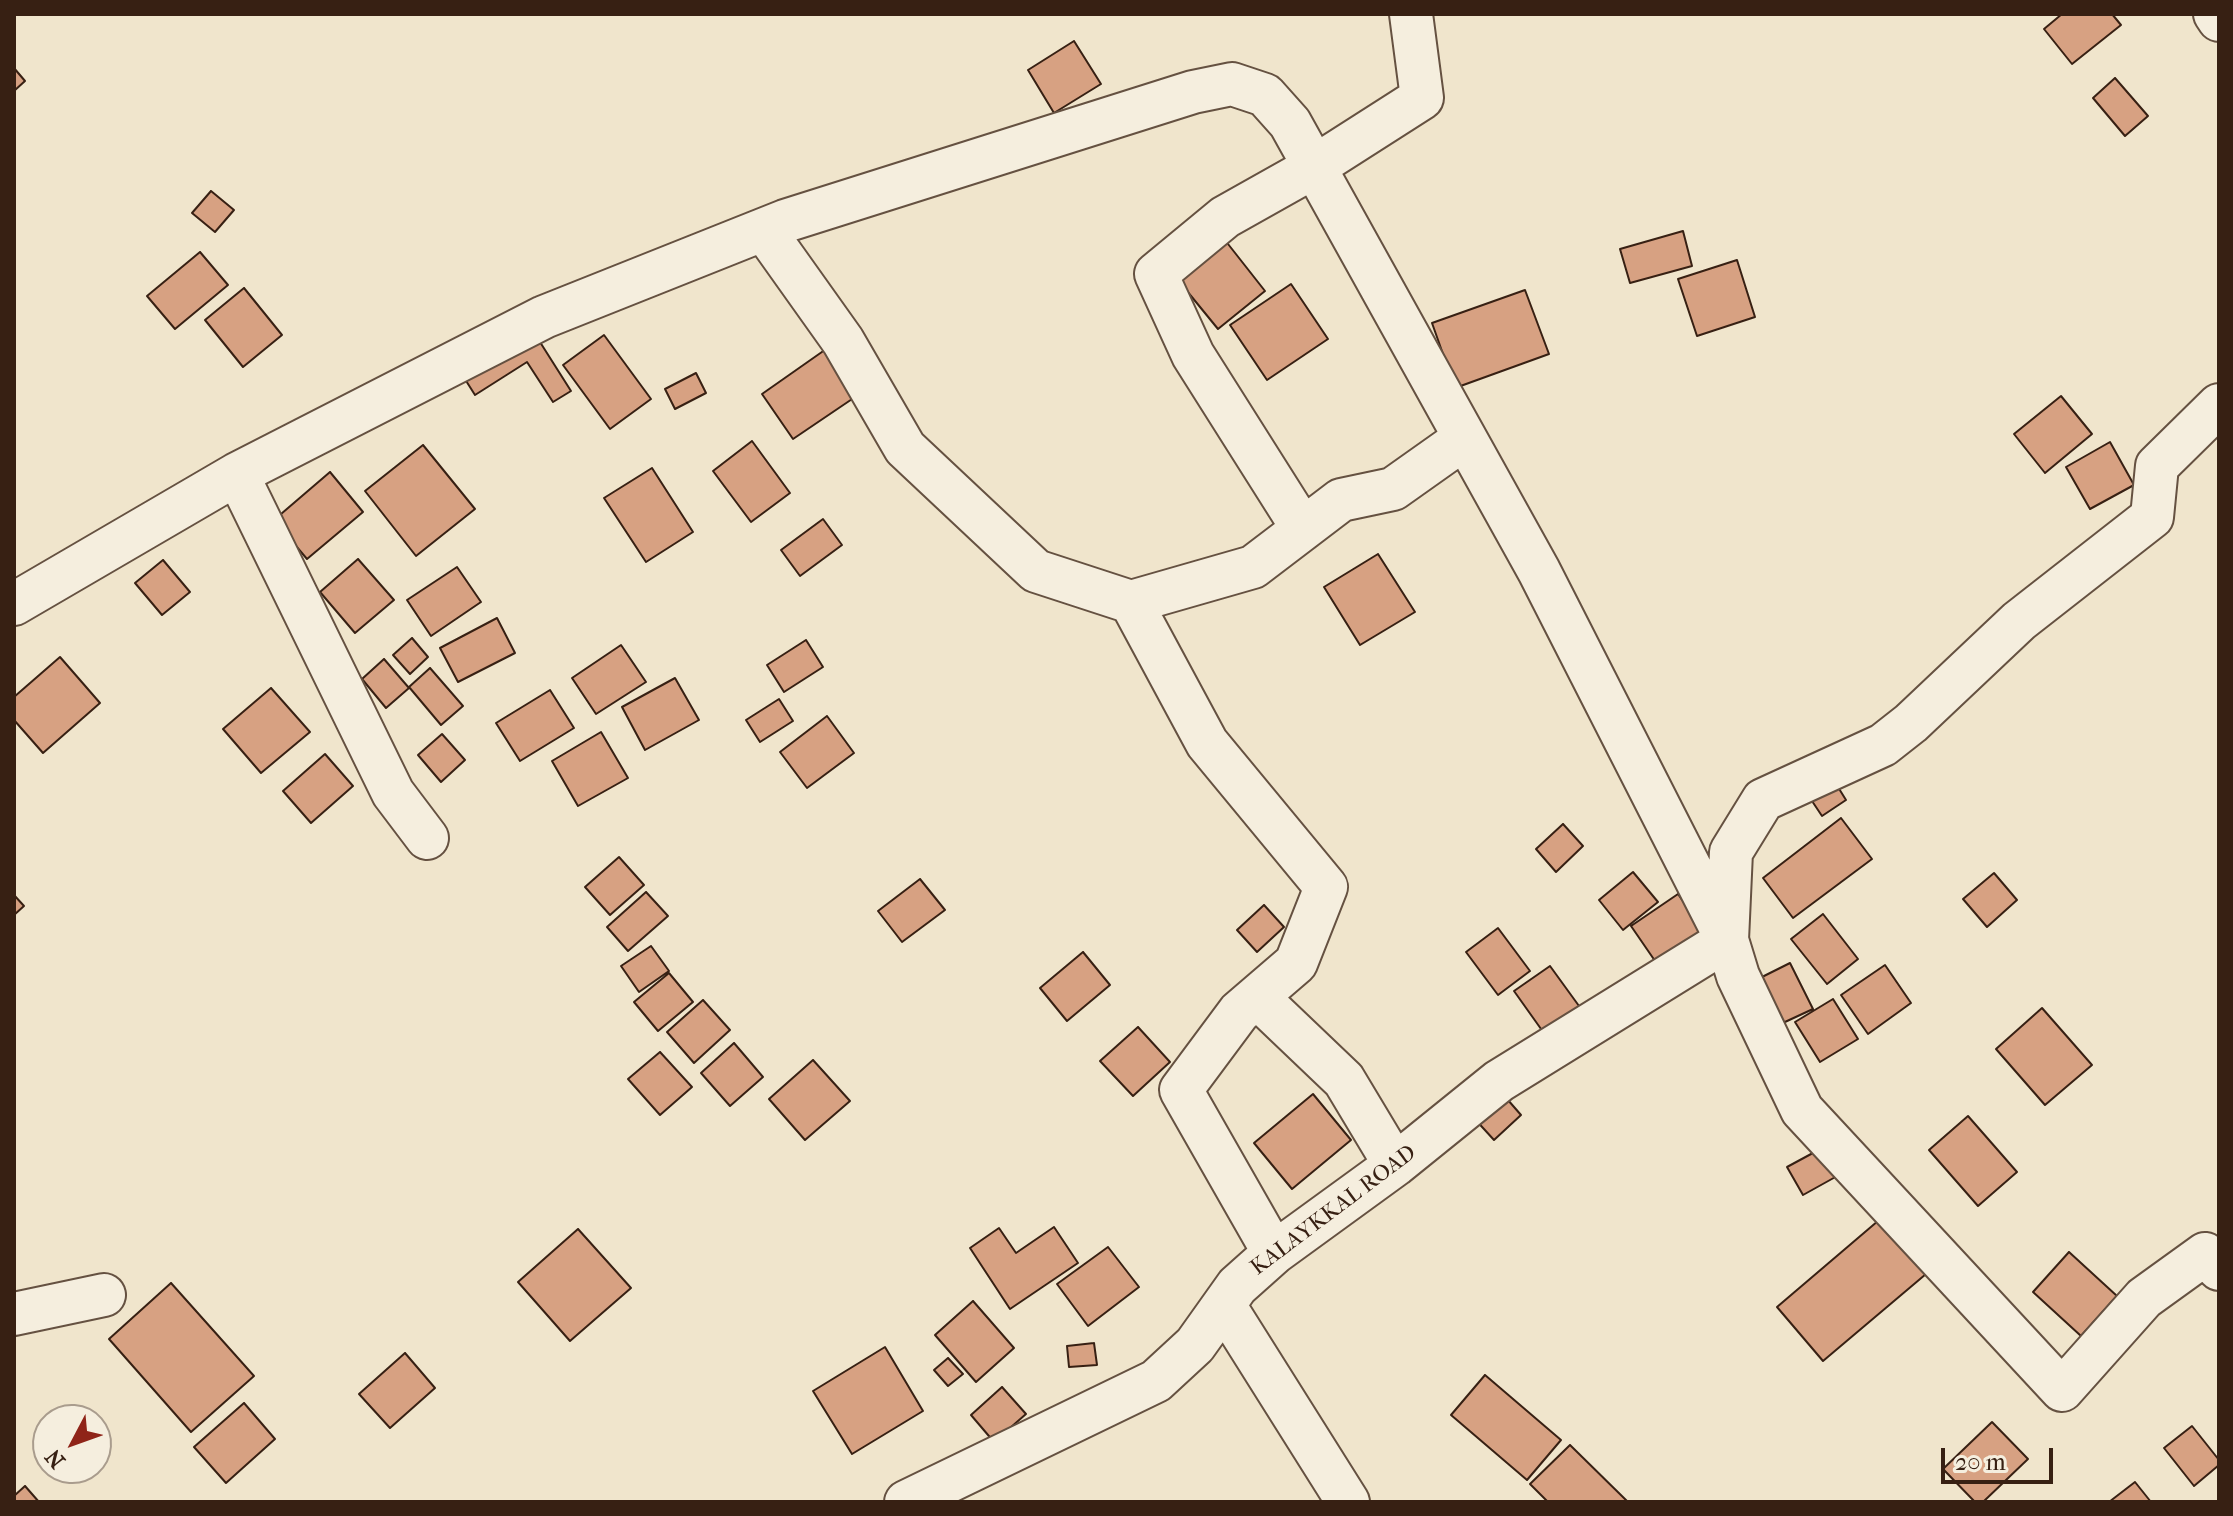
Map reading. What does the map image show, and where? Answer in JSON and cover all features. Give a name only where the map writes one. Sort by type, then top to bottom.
[{"type":"street","points":[[1303,529],[1193,355],[1156,274],[1225,217],[1314,167],[1422,98],[1411,14]]},
{"type":"street","points":[[2215,14],[2219,20]]},
{"type":"street","points":[[14,604],[237,474],[544,317],[785,221],[1193,92],[1232,84],[1265,95],[1290,123],[1539,571],[1727,940],[1738,976],[1802,1110],[2062,1390],[2144,1298],[2205,1254],[2219,1269]]},
{"type":"street","points":[[764,230],[843,341],[905,448],[1036,571],[1131,602],[1253,567],[1341,500],[1393,489],[1465,438]]},
{"type":"street","points":[[1727,940],[1731,852],[1763,800],[1883,745],[1911,723],[2019,621],[2152,517],[2157,466],[2219,405]]},
{"type":"street","points":[[237,474],[393,793],[427,838]]},
{"type":"street","points":[[1131,602],[1207,743],[1326,887],[1296,963],[1239,1012],[1181,1090],[1274,1253]]},
{"type":"street","name":"KALAYKKAL ROAD","points":[[906,1502],[1156,1381],[1195,1345],[1237,1286],[1274,1253],[1395,1165],[1499,1081],[1727,940]]},
{"type":"street","points":[[1257,997],[1344,1080],[1395,1165]]},
{"type":"street","points":[[14,1314],[104,1295]]},
{"type":"street","points":[[1224,1305],[1348,1502]]},
{"type":"building","points":[[2062,14],[2112,14],[2121,25],[2072,64],[2044,29]]},
{"type":"building","points":[[1074,41],[1101,84],[1054,113],[1028,70]]},
{"type":"building","points":[[14,68],[25,81],[14,91]]},
{"type":"building","points":[[2115,78],[2148,116],[2125,136],[2093,98]]},
{"type":"building","points":[[211,191],[234,210],[215,232],[192,213]]},
{"type":"building","points":[[1217,230],[1265,291],[1218,329],[1169,269]]},
{"type":"building","points":[[1683,231],[1692,266],[1630,283],[1620,249]]},
{"type":"building","points":[[200,252],[228,285],[175,329],[147,296]]},
{"type":"building","points":[[1737,260],[1755,317],[1697,336],[1678,279]]},
{"type":"building","points":[[1291,284],[1328,339],[1267,380],[1230,325]]},
{"type":"building","points":[[244,288],[282,335],[243,367],[205,320]]},
{"type":"building","points":[[1525,290],[1549,354],[1455,388],[1432,323]]},
{"type":"building","points":[[533,331],[571,391],[553,402],[527,362],[475,395],[463,376]]},
{"type":"building","points":[[604,335],[651,399],[610,429],[563,365]]},
{"type":"building","points":[[829,347],[861,393],[793,439],[762,394]]},
{"type":"building","points":[[696,373],[706,393],[675,409],[665,389]]},
{"type":"building","points":[[2061,396],[2092,434],[2045,473],[2014,434]]},
{"type":"building","points":[[752,441],[790,493],[751,522],[713,471]]},
{"type":"building","points":[[2110,442],[2134,485],[2090,509],[2066,467]]},
{"type":"building","points":[[423,445],[475,509],[416,556],[365,491]]},
{"type":"building","points":[[652,468],[693,532],[646,562],[604,498]]},
{"type":"building","points":[[330,472],[363,512],[307,559],[274,520]]},
{"type":"building","points":[[823,519],[842,545],[800,576],[781,550]]},
{"type":"building","points":[[1378,554],[1415,612],[1360,645],[1324,587]]},
{"type":"building","points":[[358,559],[394,600],[355,633],[320,592]]},
{"type":"building","points":[[163,560],[190,592],[162,615],[135,583]]},
{"type":"building","points":[[457,567],[481,602],[431,636],[407,600]]},
{"type":"building","points":[[497,618],[515,653],[458,682],[440,648]]},
{"type":"building","points":[[412,638],[428,657],[410,674],[393,655]]},
{"type":"building","points":[[806,640],[823,667],[784,692],[767,665]]},
{"type":"building","points":[[621,645],[646,682],[596,714],[572,678]]},
{"type":"building","points":[[60,657],[100,703],[43,753],[14,720],[14,697]]},
{"type":"building","points":[[384,659],[409,688],[386,708],[362,679]]},
{"type":"building","points":[[430,668],[463,706],[441,725],[409,687]]},
{"type":"building","points":[[675,678],[699,720],[645,750],[622,707]]},
{"type":"building","points":[[271,688],[310,732],[261,773],[223,729]]},
{"type":"building","points":[[550,690],[574,728],[520,761],[496,723]]},
{"type":"building","points":[[779,699],[793,721],[760,742],[746,720]]},
{"type":"building","points":[[827,716],[854,753],[807,788],[780,752]]},
{"type":"building","points":[[601,732],[628,778],[578,806],[552,761]]},
{"type":"building","points":[[442,734],[465,760],[441,782],[418,755]]},
{"type":"building","points":[[325,754],[353,786],[311,823],[283,791]]},
{"type":"building","points":[[1833,779],[1846,800],[1822,816],[1808,795]]},
{"type":"building","points":[[1841,818],[1872,859],[1793,918],[1763,878]]},
{"type":"building","points":[[1563,824],[1583,846],[1556,872],[1536,849]]},
{"type":"building","points":[[619,857],[644,885],[610,915],[585,887]]},
{"type":"building","points":[[1633,872],[1658,902],[1623,930],[1599,900]]},
{"type":"building","points":[[1994,873],[2017,900],[1987,927],[1963,899]]},
{"type":"building","points":[[920,879],[945,910],[902,942],[878,911]]},
{"type":"building","points":[[646,892],[668,916],[628,951],[607,927]]},
{"type":"building","points":[[1678,894],[1711,941],[1664,974],[1631,926]]},
{"type":"building","points":[[14,895],[24,906],[14,915]]},
{"type":"building","points":[[1264,905],[1284,927],[1257,952],[1237,930]]},
{"type":"building","points":[[1823,914],[1858,959],[1827,984],[1791,939]]},
{"type":"building","points":[[1498,928],[1530,971],[1498,995],[1466,952]]},
{"type":"building","points":[[651,946],[669,971],[639,992],[621,966]]},
{"type":"building","points":[[1083,952],[1110,985],[1067,1021],[1040,988]]},
{"type":"building","points":[[1790,963],[1813,1009],[1772,1028],[1750,983]]},
{"type":"building","points":[[1885,965],[1911,1003],[1868,1034],[1841,995]]},
{"type":"building","points":[[1550,966],[1587,1017],[1551,1043],[1514,991]]},
{"type":"building","points":[[669,973],[693,1002],[658,1031],[634,1002]]},
{"type":"building","points":[[1833,999],[1858,1039],[1820,1062],[1795,1022]]},
{"type":"building","points":[[703,1000],[730,1030],[694,1063],[667,1032]]},
{"type":"building","points":[[2042,1008],[2092,1065],[2045,1105],[1996,1049]]},
{"type":"building","points":[[1138,1027],[1170,1062],[1133,1096],[1100,1061]]},
{"type":"building","points":[[734,1043],[763,1077],[730,1106],[701,1073]]},
{"type":"building","points":[[660,1052],[692,1087],[660,1115],[628,1079]]},
{"type":"building","points":[[813,1060],[850,1101],[805,1140],[769,1099]]},
{"type":"building","points":[[1501,1092],[1521,1115],[1494,1140],[1473,1117]]},
{"type":"building","points":[[1313,1094],[1351,1140],[1292,1189],[1254,1143]]},
{"type":"building","points":[[1968,1116],[2017,1172],[1978,1206],[1929,1150]]},
{"type":"building","points":[[1824,1147],[1839,1175],[1803,1195],[1787,1167]]},
{"type":"building","points":[[1892,1209],[1939,1263],[1823,1361],[1777,1307]]},
{"type":"building","points":[[1054,1227],[1078,1263],[1010,1309],[970,1248],[999,1228],[1016,1253]]},
{"type":"building","points":[[578,1229],[631,1288],[570,1341],[518,1282]]},
{"type":"building","points":[[1108,1247],[1139,1287],[1088,1326],[1057,1284]]},
{"type":"building","points":[[2069,1252],[2117,1296],[2081,1336],[2033,1292]]},
{"type":"building","points":[[171,1283],[254,1376],[191,1432],[109,1339]]},
{"type":"building","points":[[973,1301],[1014,1348],[976,1382],[935,1335]]},
{"type":"building","points":[[1094,1343],[1097,1365],[1069,1367],[1067,1346]]},
{"type":"building","points":[[885,1347],[923,1411],[852,1454],[813,1391]]},
{"type":"building","points":[[405,1353],[435,1388],[390,1428],[359,1394]]},
{"type":"building","points":[[948,1358],[963,1374],[948,1386],[934,1370]]},
{"type":"building","points":[[1485,1375],[1561,1440],[1527,1480],[1451,1415]]},
{"type":"building","points":[[1002,1387],[1026,1414],[994,1442],[971,1415]]},
{"type":"building","points":[[244,1403],[275,1439],[226,1483],[194,1447]]},
{"type":"building","points":[[1992,1422],[2028,1459],[1983,1502],[1975,1502],[1943,1469]]},
{"type":"building","points":[[2192,1426],[2219,1460],[2219,1465],[2194,1486],[2164,1448]]},
{"type":"building","points":[[1570,1445],[1628,1502],[1548,1502],[1530,1484]]},
{"type":"building","points":[[2135,1482],[2151,1502],[2109,1502]]},
{"type":"building","points":[[25,1486],[39,1502],[14,1502],[14,1496]]}]
